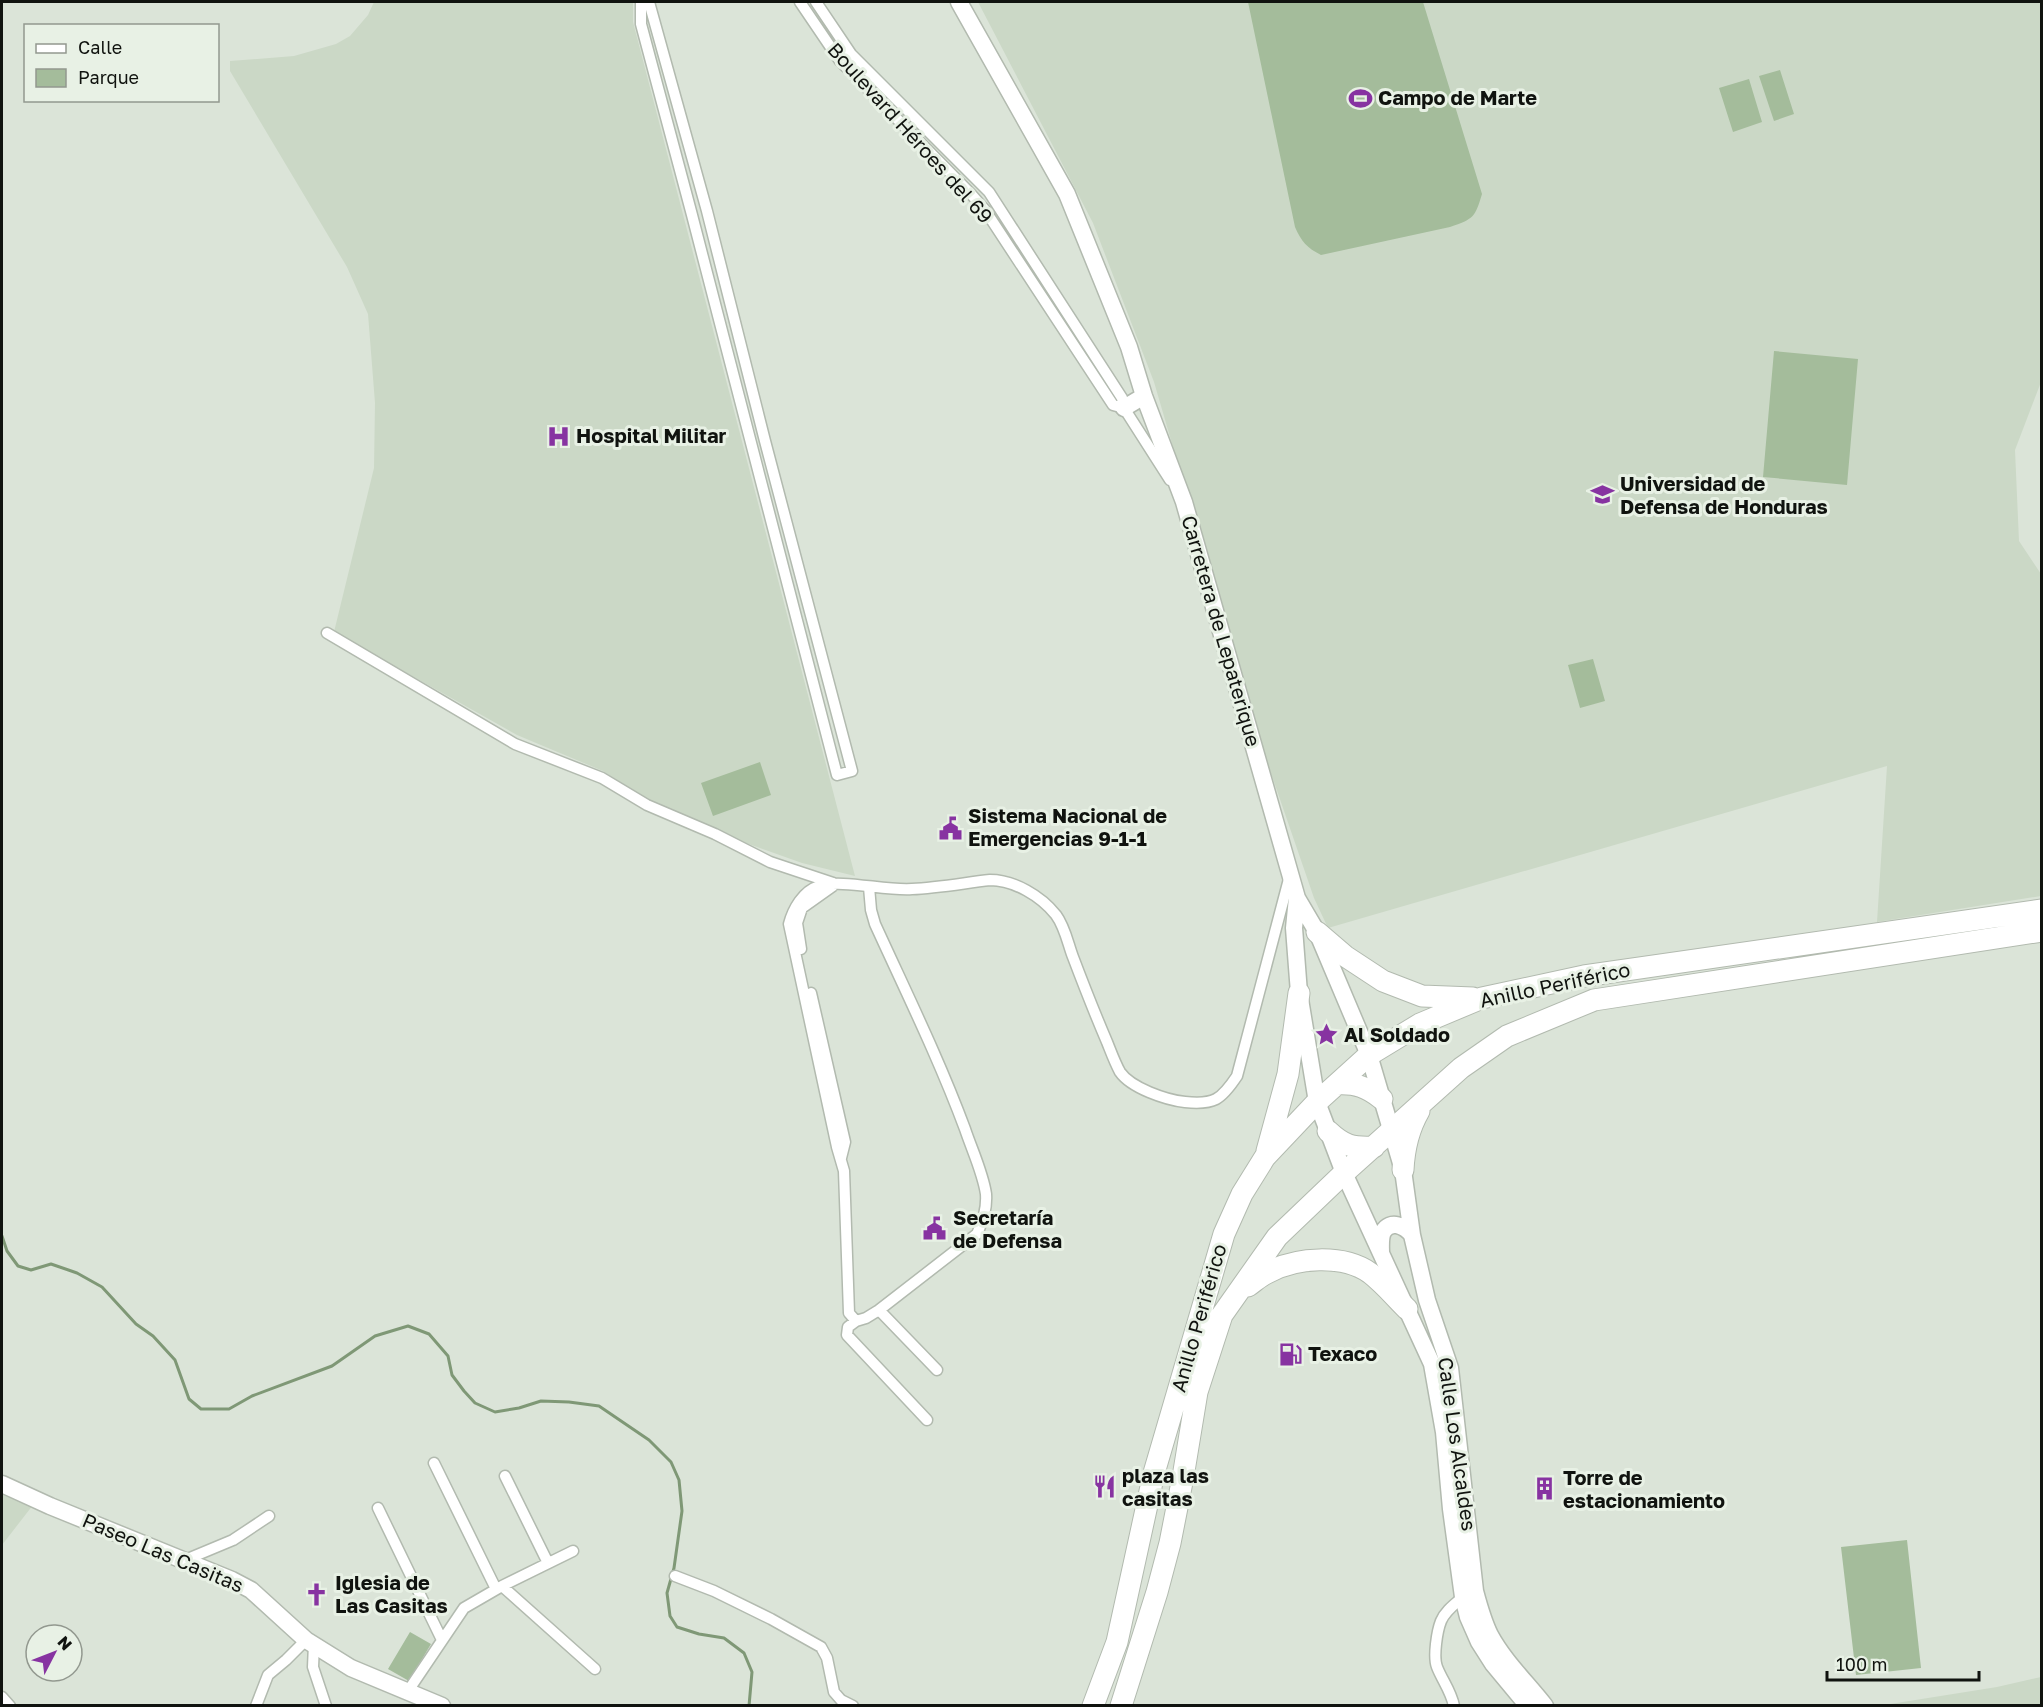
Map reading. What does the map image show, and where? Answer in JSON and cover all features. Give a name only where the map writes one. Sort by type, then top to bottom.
[{"type":"highway","name":"Anillo Periférico","points":[[1093,1706],[1117,1642],[1154,1473],[1224,1234],[1242,1194],[1265,1158],[1317,1102],[1369,1055],[1420,1024],[1480,999],[1595,975],[2042,910]]},
{"type":"highway","name":"Anillo Periférico","points":[[1121,1706],[1170,1543],[1197,1392],[1222,1315],[1277,1237],[1344,1173],[1461,1068],[1507,1036],[1594,1000],[2042,931]]},
{"type":"highway","points":[[1317,932],[1345,956],[1383,981],[1422,996],[1480,999]]},
{"type":"highway","points":[[1265,1158],[1288,1074],[1299,993]]},
{"type":"highway","points":[[1337,1084],[1353,1083],[1369,1089],[1382,1099]]},
{"type":"highway","points":[[1402,1170],[1408,1133],[1430,1096]]},
{"type":"highway","points":[[1328,1131],[1341,1142],[1357,1148],[1374,1147]]},
{"type":"highway","points":[[1235,1295],[1268,1272],[1301,1261],[1331,1259],[1353,1264],[1370,1274],[1407,1309]]},
{"type":"main road","name":"Carretera de Lepaterique","points":[[959,2],[1067,194],[1129,347],[1144,396],[1184,502],[1297,898],[1317,932],[1369,1055],[1391,1131]]},
{"type":"main road","points":[[1124,408],[1144,396]]},
{"type":"main road","name":"Carretera de Lepaterique","points":[[1297,898],[1294,928],[1299,993],[1317,1102],[1344,1173]]},
{"type":"main road","name":"Calle Los Alcaldes","points":[[1391,1131],[1402,1170],[1412,1235],[1427,1300],[1450,1368],[1475,1591],[1491,1636],[1545,1706]]},
{"type":"main road","name":"Calle Los Alcaldes","points":[[1344,1173],[1424,1344],[1435,1375],[1444,1431],[1451,1509],[1463,1597],[1479,1642],[1493,1664],[1528,1706]]},
{"type":"main road","points":[[1381,1256],[1383,1231],[1389,1226],[1406,1227],[1412,1235]]},
{"type":"main road","name":"Paseo Las Casitas","points":[[2,1484],[50,1506],[232,1580],[251,1590],[310,1642],[351,1668],[442,1706]]},
{"type":"street","points":[[641,2],[640,24],[692,215],[837,775],[852,771],[707,212],[649,2]]},
{"type":"street","name":"Boulevard Héroes del 69","points":[[800,2],[840,61],[985,210],[1113,405],[1124,408]]},
{"type":"street","name":"Boulevard Héroes del 69","points":[[816,2],[851,54],[989,192],[1122,398],[1124,408],[1184,502]]},
{"type":"street","points":[[327,633],[515,744],[602,778],[647,805],[715,834],[770,862],[836,884]]},
{"type":"street","points":[[856,1320],[849,1313],[844,1171],[789,924],[793,911],[805,896],[818,886],[836,884],[911,889],[990,880],[1002,880],[1034,895],[1056,915],[1063,927],[1087,996],[1121,1073],[1139,1087],[1160,1096],[1199,1104],[1213,1102],[1227,1090],[1237,1076],[1290,875]]},
{"type":"street","points":[[869,887],[875,924],[927,1035],[976,1160],[986,1194],[985,1217],[977,1234],[879,1310],[866,1318],[856,1320],[848,1328],[847,1335],[927,1420]]},
{"type":"street","points":[[879,1310],[937,1370]]},
{"type":"street","points":[[434,1463],[499,1587],[595,1668]]},
{"type":"street","points":[[505,1476],[548,1563]]},
{"type":"street","points":[[378,1508],[442,1640]]},
{"type":"street","points":[[185,1560],[233,1540],[269,1516]]},
{"type":"street","points":[[408,1691],[464,1608],[499,1587],[573,1551]]},
{"type":"street","points":[[675,1576],[714,1591],[821,1647],[827,1658],[834,1692],[841,1700],[853,1706]]},
{"type":"street","points":[[1454,1706],[1452,1696],[1436,1665],[1435,1654],[1441,1621],[1448,1610],[1463,1597]]},
{"type":"street","points":[[256,1706],[268,1675],[310,1642]]},
{"type":"street","points":[[310,1642],[313,1667],[326,1706]]},
{"type":"street","points":[[2,1696],[10,1706]]},
{"type":"shaded area","name":"Hospital Militar","points":[[374,2],[633,2],[633,22],[855,876],[802,863],[746,843],[647,799],[603,771],[517,735],[334,632],[374,468],[375,403],[368,314],[347,267],[230,71],[230,61],[294,56],[336,44],[350,36],[368,15]]},
{"type":"shaded area","name":"Universidad de Defensa de Honduras","points":[[978,2],[2041,2],[2041,382],[2015,450],[2019,541],[2041,574],[2041,896],[1877,922],[1887,766],[1328,928],[1314,898],[1253,721],[1154,382],[1093,223]]},
{"type":"shaded area","points":[[2,1490],[33,1505],[2,1545]]},
{"type":"shaded area","points":[[2041,1677],[2041,1705],[1884,1705],[1997,1687]]},
{"type":"green space","name":"Campo de Marte","points":[[1248,2],[1423,2],[1482,194],[1472,216],[1450,227],[1321,255],[1308,247],[1295,227]]},
{"type":"green space","points":[[1780,70],[1794,114],[1774,121],[1759,76]]},
{"type":"green space","points":[[1749,79],[1762,122],[1733,132],[1719,88]]},
{"type":"green space","points":[[1774,351],[1858,359],[1847,485],[1763,477]]},
{"type":"green space","points":[[1593,659],[1605,701],[1580,708],[1568,665]]},
{"type":"green space","points":[[760,762],[771,795],[713,816],[701,783]]},
{"type":"green space","points":[[1907,1540],[1921,1668],[1856,1675],[1841,1547]]},
{"type":"green space","points":[[410,1632],[431,1644],[409,1681],[388,1669]]},
{"type":"waterway","points":[[2,1236],[7,1251],[18,1266],[31,1270],[51,1264],[77,1273],[102,1287],[136,1324],[153,1336],[175,1360],[189,1399],[201,1409],[229,1409],[252,1396],[332,1366],[375,1336],[408,1326],[429,1334],[448,1356],[452,1375],[464,1391],[475,1403],[495,1412],[541,1401],[599,1406],[649,1440],[671,1462],[679,1480],[682,1511],[674,1568],[667,1593],[670,1616],[677,1627],[699,1634],[724,1638],[744,1653],[752,1672],[749,1706]]},
{"type":"place","name":"Campo de Marte","points":[[1360,98]]},
{"type":"place","name":"Hospital Militar","points":[[558,436]]},
{"type":"place","name":"Universidad de Defensa de Honduras","points":[[1602,495]]},
{"type":"place","name":"Sistema Nacional de Emergencias 9-1-1","points":[[950,828]]},
{"type":"place","name":"Al Soldado","points":[[1326,1035]]},
{"type":"place","name":"Secretaría de Defensa","points":[[935,1229]]},
{"type":"place","name":"Texaco","points":[[1290,1354]]},
{"type":"place","name":"plaza las casitas","points":[[1104,1487]]},
{"type":"place","name":"Torre de estacionamiento","points":[[1545,1489]]},
{"type":"place","name":"Iglesia de Las Casitas","points":[[317,1595]]}]
